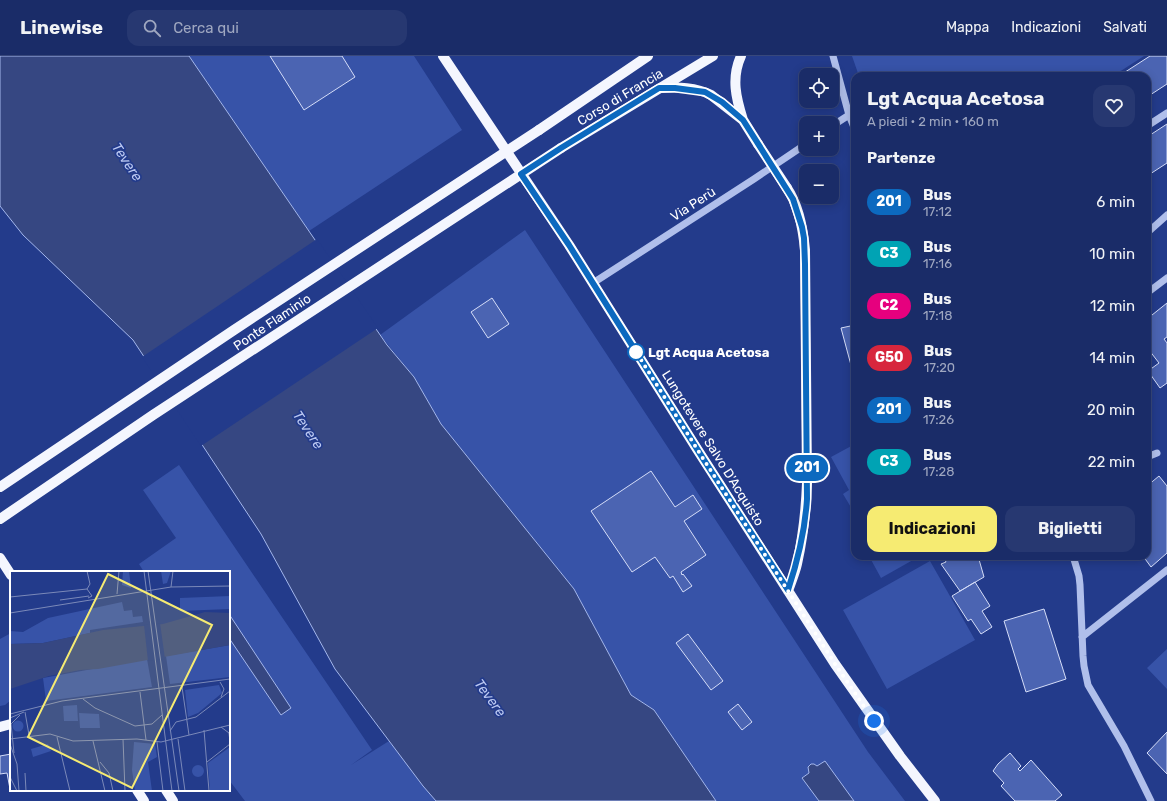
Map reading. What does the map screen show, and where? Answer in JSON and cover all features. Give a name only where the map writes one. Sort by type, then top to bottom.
[{"type":"main road","name":"Lungotevere Salvo D'Acquisto","points":[[443,56],[593,283],[705,462],[835,664],[900,756],[935,801]]},
{"type":"main road","points":[[632,67],[639,56]]},
{"type":"main road","name":"Corso di Francia","points":[[539,130],[648,56]]},
{"type":"main road","name":"Corso di Francia","points":[[561,148],[713,56]]},
{"type":"main road","points":[[741,56],[735,71],[734,81],[737,101],[743,120],[793,199],[800,218],[804,238],[807,483],[806,512],[796,565],[788,590]]},
{"type":"main road","points":[[659,88],[681,88],[705,92],[722,102],[743,120]]},
{"type":"main road","name":"Ponte Flaminio","points":[[0,487],[539,130]]},
{"type":"main road","name":"Ponte Flaminio","points":[[0,519],[154,415],[561,148]]},
{"type":"main road","points":[[0,558],[10,573]]},
{"type":"main road","points":[[0,727],[10,724]]},
{"type":"main road","points":[[138,791],[144,801]]},
{"type":"main road","points":[[167,791],[173,801]]},
{"type":"street","points":[[833,56],[851,120]]},
{"type":"street","points":[[1151,123],[1167,113]]},
{"type":"street","points":[[839,121],[849,115]]},
{"type":"street","name":"Via Perù","points":[[593,283],[799,149]]},
{"type":"street","points":[[1151,229],[1167,215]]},
{"type":"street","points":[[1151,290],[1167,278]]},
{"type":"street","points":[[1151,456],[1158,453]]},
{"type":"street","points":[[1074,560],[1080,585],[1084,666],[1088,685],[1132,761],[1151,801]]},
{"type":"street","points":[[1082,637],[1167,570]]},
{"type":"shaded area","points":[[189,56],[414,56],[462,130],[309,231]]},
{"type":"shaded area","points":[[852,56],[1144,56],[1119,72],[858,72]]},
{"type":"shaded area","points":[[525,230],[868,752],[905,801],[716,801],[654,710],[631,695],[574,589],[441,424],[414,377],[380,335]]},
{"type":"shaded area","points":[[851,446],[851,507],[843,494],[849,490],[831,457]]},
{"type":"shaded area","points":[[179,465],[372,750],[351,765],[389,741],[438,801],[245,801],[230,781],[230,571],[143,571],[139,564],[176,538],[143,490]]},
{"type":"shaded area","points":[[871,560],[913,560],[881,578]]},
{"type":"shaded area","points":[[930,561],[975,640],[887,689],[843,610]]},
{"type":"shaded area","points":[[10,634],[10,701],[5,705],[0,706],[0,639]]},
{"type":"shaded area","points":[[1167,649],[1167,689],[1147,668]]},
{"type":"water","name":"Tevere","points":[[0,56],[189,56],[387,345],[414,377],[441,424],[574,589],[631,695],[654,710],[716,801],[436,801],[423,786],[335,669],[261,534],[133,340],[23,235],[0,206]]},
{"type":"water","points":[[230,616],[291,708],[281,715],[230,639]]},
{"type":"water","points":[[825,761],[854,801],[819,801],[802,778],[809,773],[808,767],[811,764],[817,766]]},
{"type":"pier","points":[[317,239],[378,328],[201,446],[142,357]]},
{"type":"building","points":[[270,56],[342,56],[355,77],[304,110]]},
{"type":"building","points":[[1150,56],[1167,56],[1167,84],[1151,94],[1151,72],[1125,72]]},
{"type":"building","points":[[1167,124],[1167,163],[1151,173],[1151,134]]},
{"type":"building","points":[[492,298],[509,324],[488,338],[471,312]]},
{"type":"building","points":[[1167,303],[1167,337],[1164,339],[1167,343],[1167,383],[1160,388],[1151,375],[1151,369],[1159,363],[1151,353],[1151,316]]},
{"type":"building","points":[[851,326],[851,365],[841,328]]},
{"type":"building","points":[[651,471],[675,507],[693,495],[702,509],[684,521],[706,555],[681,572],[692,586],[683,592],[673,576],[670,578],[655,557],[632,572],[591,511]]},
{"type":"building","points":[[1159,476],[1167,486],[1167,553],[1151,567],[1146,560],[1151,560],[1151,483]]},
{"type":"building","points":[[945,560],[979,560],[984,577],[960,591],[941,564],[946,562]]},
{"type":"building","points":[[975,582],[990,606],[982,611],[992,627],[981,634],[971,619],[968,621],[952,596]]},
{"type":"building","points":[[1044,609],[1066,679],[1026,692],[1004,621]]},
{"type":"building","points":[[688,634],[723,681],[711,690],[676,643]]},
{"type":"building","points":[[738,704],[752,722],[742,730],[728,712]]},
{"type":"building","points":[[1167,732],[1167,774],[1147,753]]},
{"type":"building","points":[[1010,753],[1021,766],[1018,769],[1020,771],[1031,760],[1062,795],[1055,801],[1015,801],[1001,786],[1004,783],[993,771]]},
{"type":"building","points":[[10,754],[10,789],[7,773],[0,774],[0,756]]},
{"type":"bus line","name":"201","points":[[659,88],[687,88],[711,95],[722,102],[743,120],[790,193],[800,218],[805,250],[807,499],[803,533],[796,565],[788,590],[704,460],[569,245],[521,174],[659,88]]},
{"type":"place","name":"Lgt Acqua Acetosa","points":[[636,352]]},
{"type":"route","points":[[636,352],[633,347],[835,664],[874,721]]}]
